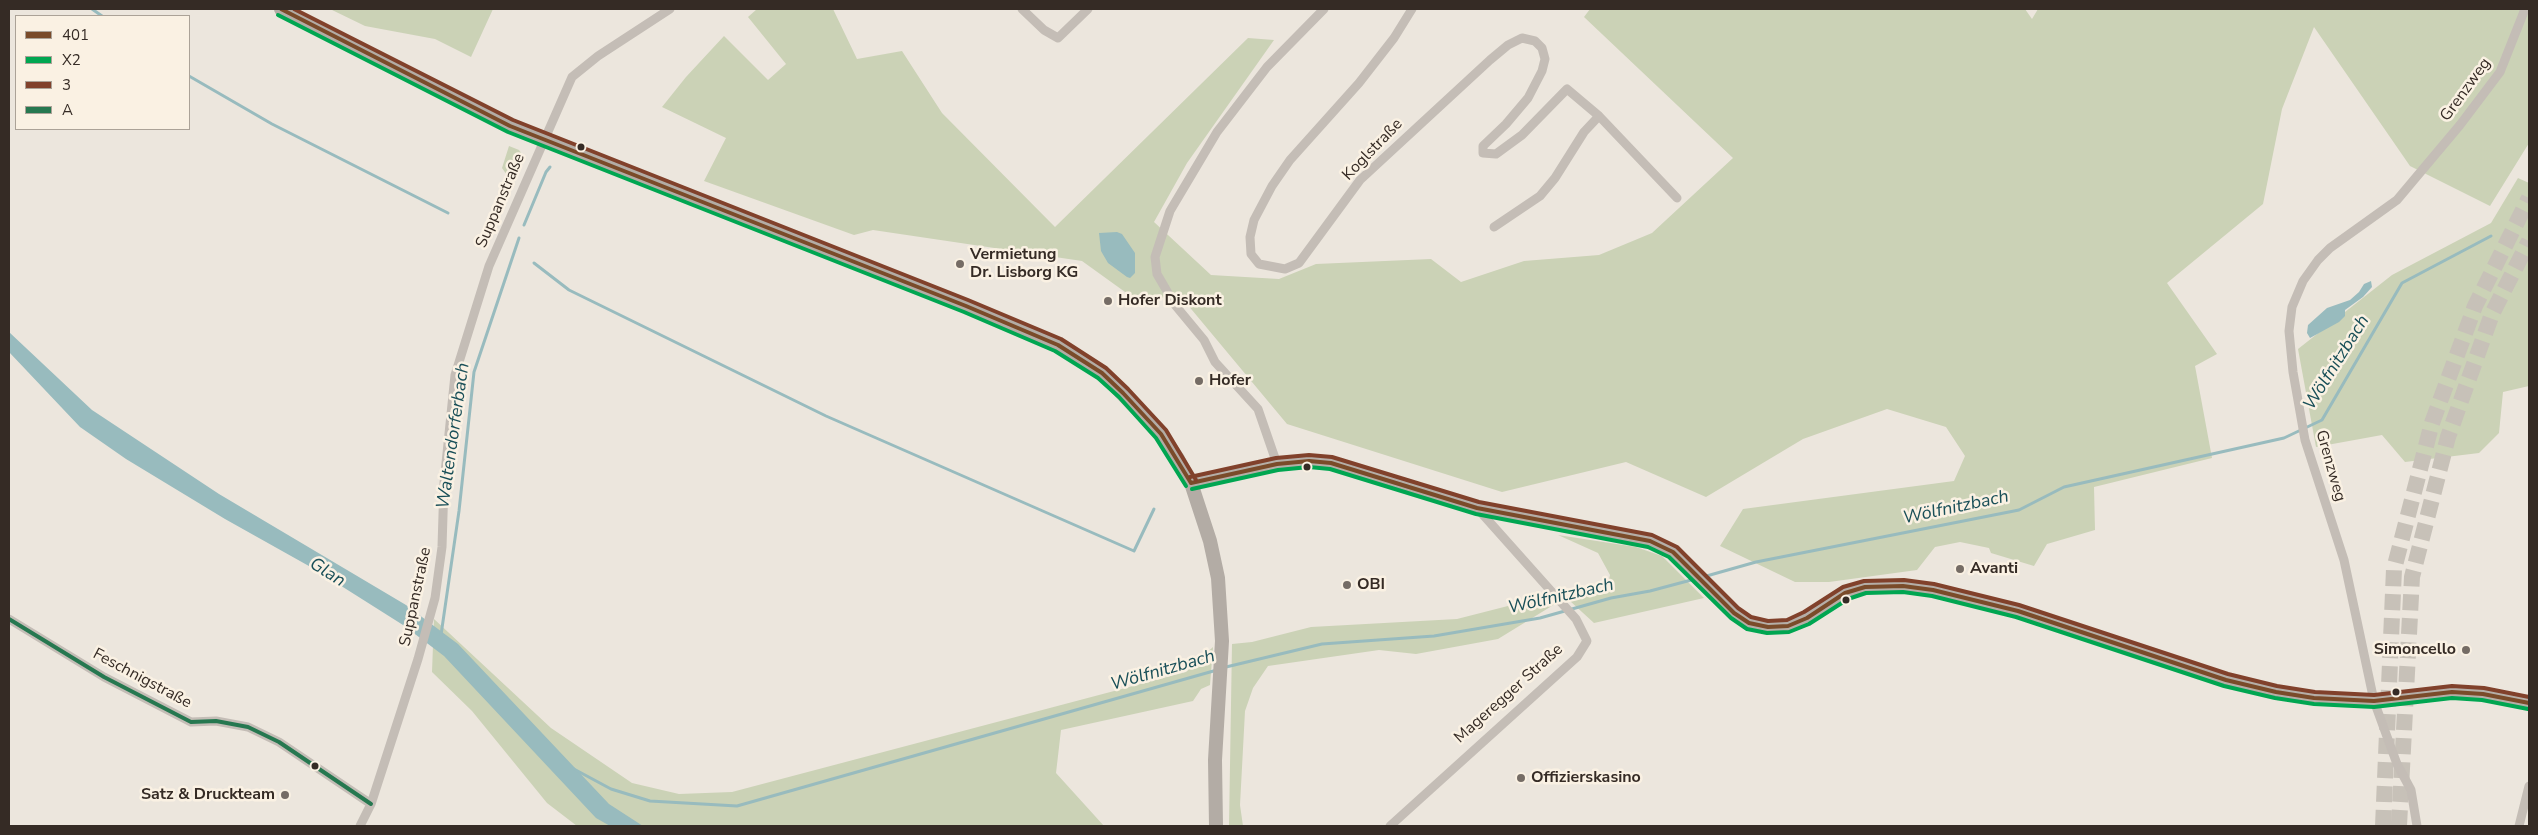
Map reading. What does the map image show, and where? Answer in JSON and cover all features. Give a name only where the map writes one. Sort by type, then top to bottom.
[{"type":"main road","points":[[281,9],[510,126],[966,306],[1058,345],[1102,373],[1161,434],[1191,483],[1210,540],[1216,568],[1222,641],[1215,760],[1216,826]]},
{"type":"street","name":"Suppanstraße","points":[[360,826],[371,804],[418,659],[431,611],[442,547],[444,483],[455,376],[489,266],[572,77],[598,56],[670,9]]},
{"type":"street","points":[[1022,9],[1044,30],[1058,38],[1088,9]]},
{"type":"street","points":[[1277,464],[1258,408],[1215,362],[1204,340],[1175,305],[1157,274],[1155,257],[1170,211],[1217,132],[1267,66],[1324,9]]},
{"type":"street","name":"Koglstraße","points":[[1412,9],[1394,38],[1358,83],[1290,160],[1272,186],[1254,220],[1250,237],[1251,254],[1259,264],[1285,269],[1299,263],[1360,180],[1490,60],[1508,45],[1522,38],[1535,41],[1542,48],[1545,59],[1542,71],[1528,98],[1506,124],[1483,146],[1483,153],[1496,154],[1522,135],[1567,89],[1599,116],[1677,198]]},
{"type":"street","name":"Grenzweg","points":[[2417,826],[2411,790],[2397,764],[2374,701],[2344,560],[2306,440],[2293,372],[2289,331],[2292,307],[2303,282],[2318,260],[2330,248],[2397,200],[2460,125],[2500,72],[2525,9]]},
{"type":"street","points":[[1494,227],[1540,196],[1584,132],[1599,116]]},
{"type":"street","points":[[1191,483],[1277,464],[1308,461],[1331,463],[1477,508],[1650,541],[1673,552],[1734,613],[1749,623],[1768,627],[1788,626],[1807,618],[1845,594],[1865,587],[1883,585],[1933,590],[2018,611],[2226,680],[2314,698],[2374,701],[2452,692],[2483,694],[2529,703]]},
{"type":"street","name":"Mageregger Straße","points":[[1390,826],[1577,657],[1587,640],[1576,619],[1477,508]]},
{"type":"street","name":"Feschnigstraße","points":[[9,619],[104,677],[191,722],[216,721],[248,727],[280,742],[371,804]]},
{"type":"street","points":[[2519,826],[2529,786]]},
{"type":"green space","points":[[330,9],[493,9],[471,57],[435,39],[365,26]]},
{"type":"green space","points":[[757,9],[833,9],[857,59],[902,51],[942,113],[1055,227],[1248,38],[1274,40],[1187,163],[1154,222],[1211,275],[1279,279],[1316,264],[1431,259],[1461,282],[1524,261],[1599,255],[1652,233],[1733,158],[1584,17],[1590,9],[2025,9],[2032,19],[2038,9],[2529,9],[2529,143],[2490,206],[2410,166],[2314,27],[2282,109],[2263,204],[2167,283],[2217,354],[2195,366],[2212,458],[2094,487],[2095,530],[2047,544],[2034,566],[1991,553],[1989,548],[1960,542],[1935,547],[1917,570],[1829,582],[1795,582],[1720,546],[1743,509],[1954,481],[1965,456],[1946,427],[1887,409],[1803,439],[1706,497],[1626,462],[1502,492],[1287,424],[1182,298],[1132,297],[1082,261],[873,230],[854,235],[704,181],[726,138],[662,107],[686,77],[724,36],[768,80],[786,64],[748,17]]},
{"type":"green space","points":[[509,146],[519,150],[522,154],[511,181],[502,168]]},
{"type":"green space","points":[[2518,178],[2529,183],[2529,386],[2503,392],[2499,433],[2479,453],[2405,462],[2382,435],[2316,447],[2298,349],[2392,275],[2491,223]]},
{"type":"green space","points":[[1558,535],[1636,547],[1662,556],[1704,598],[1594,623],[1570,601],[1607,588],[1610,575],[1598,553]]},
{"type":"green space","points":[[1547,596],[1555,604],[1498,639],[1416,654],[1379,650],[1268,666],[1253,688],[1245,711],[1240,805],[1243,826],[1229,826],[1232,644],[1252,642],[1311,627],[1457,619]]},
{"type":"green space","points":[[434,619],[551,728],[632,783],[679,794],[732,792],[1186,672],[1213,647],[1210,685],[1201,689],[1193,701],[1061,730],[1056,773],[1104,826],[577,826],[547,803],[472,711],[432,672]]},
{"type":"water","points":[[1117,232],[1122,234],[1135,253],[1135,273],[1130,278],[1108,263],[1101,251],[1099,233]]},
{"type":"water","points":[[2371,281],[2372,287],[2363,297],[2345,310],[2345,316],[2339,322],[2310,338],[2307,333],[2308,325],[2327,308],[2350,300],[2359,292],[2364,284]]},
{"type":"water","name":"Glan","points":[[9,332],[92,410],[219,494],[406,605],[458,644],[609,804],[643,826],[610,826],[596,818],[444,656],[403,625],[316,570],[225,519],[126,459],[80,427],[9,352]]},
{"type":"waterway","points":[[92,9],[101,15]]},
{"type":"waterway","points":[[190,77],[272,124],[448,213]]},
{"type":"waterway","name":"Waltendorferbach","points":[[524,225],[546,172],[550,167]]},
{"type":"waterway","name":"Wölfnitzbach","points":[[1703,577],[1756,562],[2019,510],[2064,487],[2284,438],[2322,420],[2402,283],[2491,236]]},
{"type":"waterway","name":"Waltendorferbach","points":[[441,635],[459,511],[474,372],[519,238]]},
{"type":"waterway","points":[[534,263],[569,290],[826,416],[1134,551],[1154,509]]},
{"type":"waterway","name":"Wölfnitzbach","points":[[1226,667],[1322,644],[1434,636],[1540,618],[1611,598],[1650,591],[1695,579]]},
{"type":"waterway","name":"Wölfnitzbach","points":[[572,768],[611,789],[650,801],[737,806],[1217,670]]},
{"type":"tunnel","points":[[2383,826],[2394,569],[2432,423],[2475,306],[2529,198]]},
{"type":"tunnel","points":[[2399,826],[2412,577],[2448,437],[2492,314],[2529,241]]},
{"type":"transit line","name":"401","points":[[281,9],[510,126],[966,306],[1058,345],[1102,373],[1123,393],[1161,434],[1191,483]]},
{"type":"transit line","name":"3","points":[[294,9],[513,120],[968,300],[1061,339],[1106,368],[1128,389],[1166,430],[1196,480]]},
{"type":"transit line","name":"X2","points":[[278,15],[508,132],[964,312],[1055,351],[1098,378],[1119,397],[1156,438],[1186,486]]},
{"type":"transit line","name":"3","points":[[1190,477],[1276,458],[1309,455],[1332,457],[1479,502],[1652,535],[1677,547],[1738,608],[1751,617],[1768,621],[1787,620],[1804,612],[1843,587],[1864,581],[1904,580],[1934,584],[2019,605],[2228,674],[2277,686],[2315,692],[2374,695],[2452,686],[2484,688],[2529,697]]},
{"type":"transit line","name":"401","points":[[1191,483],[1277,464],[1309,461],[1331,463],[1477,508],[1650,541],[1673,552],[1734,613],[1749,623],[1768,627],[1788,626],[1807,618],[1845,593],[1865,587],[1903,586],[1933,590],[2018,611],[2226,680],[2276,692],[2314,698],[2374,701],[2452,692],[2483,694],[2529,703]]},
{"type":"transit line","name":"X2","points":[[1192,489],[1278,470],[1309,467],[1330,469],[1476,514],[1648,547],[1669,557],[1731,618],[1747,629],[1767,633],[1789,632],[1809,624],[1848,599],[1866,593],[1903,592],[1932,596],[2016,617],[2224,686],[2275,698],[2314,704],[2374,707],[2452,698],[2482,700],[2528,709]]},
{"type":"transit line","name":"A","points":[[9,619],[104,677],[191,722],[216,721],[248,727],[279,742],[371,804]]},
{"type":"place","name":"Vermietung Dr. Lisborg KG","points":[[960,264]]},
{"type":"place","name":"Hofer Diskont","points":[[1108,301]]},
{"type":"place","name":"Hofer","points":[[1199,381]]},
{"type":"place","name":"Avanti","points":[[1960,569]]},
{"type":"place","name":"OBI","points":[[1347,585]]},
{"type":"place","name":"Simoncello","points":[[2466,650]]},
{"type":"place","name":"Offizierskasino","points":[[1521,778]]},
{"type":"place","name":"Satz & Druckteam","points":[[285,795]]}]
